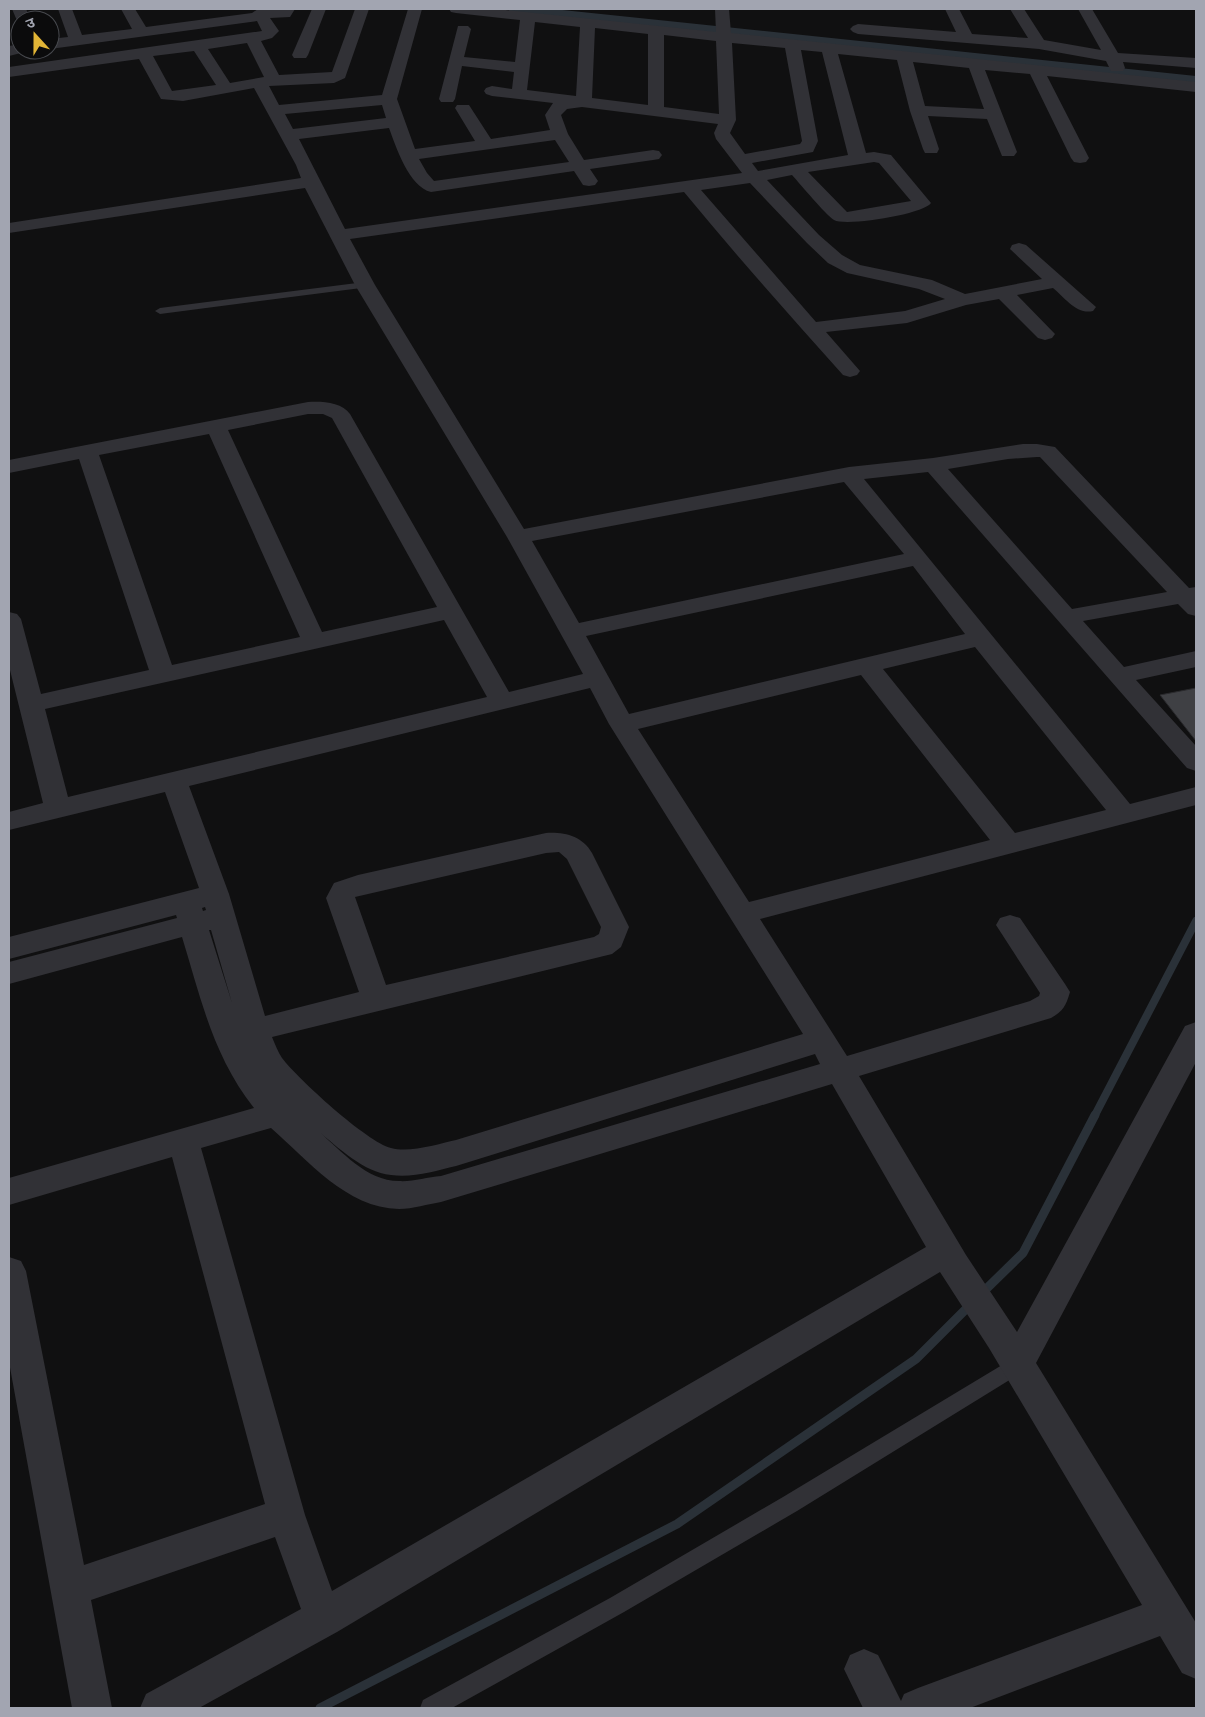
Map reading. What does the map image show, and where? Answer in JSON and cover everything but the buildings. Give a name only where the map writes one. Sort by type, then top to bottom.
[{"type":"street","points":[[65,9],[78,41]]},
{"type":"street","points":[[128,9],[141,32]]},
{"type":"street","points":[[182,9],[190,25]]},
{"type":"street","points":[[60,43],[226,20],[259,12],[285,14],[288,9]]},
{"type":"street","points":[[300,55],[319,9]]},
{"type":"street","points":[[143,52],[167,96],[183,96],[266,82],[327,79],[337,77],[362,9]]},
{"type":"street","points":[[415,9],[389,99],[394,122],[408,155],[424,183],[431,187],[653,156]]},
{"type":"street","points":[[456,9],[656,30],[723,32]]},
{"type":"street","points":[[550,9],[723,32],[792,44],[1036,70],[1117,68],[1196,63]]},
{"type":"street","points":[[722,9],[728,120],[722,133],[724,139],[739,160],[813,239],[843,264],[865,272],[925,284],[963,300]]},
{"type":"street","points":[[952,9],[965,36]]},
{"type":"street","points":[[1017,9],[1039,44]]},
{"type":"street","points":[[1085,9],[1117,68]]},
{"type":"street","points":[[9,72],[244,39],[270,33],[271,31],[259,12]]},
{"type":"street","points":[[519,94],[528,16]]},
{"type":"street","points":[[890,16],[894,31]]},
{"type":"street","points":[[226,20],[244,39],[266,82],[274,110],[304,165],[364,285],[518,537],[622,724],[822,1040],[950,1258],[1009,1351],[1196,1660]]},
{"type":"street","points":[[584,102],[588,22]]},
{"type":"street","points":[[447,99],[464,29]]},
{"type":"street","points":[[858,29],[965,36],[1039,44],[1117,68],[1196,87]]},
{"type":"street","points":[[656,30],[656,110]]},
{"type":"street","points":[[739,160],[807,148],[810,142],[792,44]]},
{"type":"street","points":[[198,45],[226,89]]},
{"type":"street","points":[[829,48],[857,151],[857,156],[854,159]]},
{"type":"street","points":[[904,56],[918,111],[931,150]]},
{"type":"street","points":[[457,61],[523,68]]},
{"type":"street","points":[[975,63],[1008,152]]},
{"type":"street","points":[[1117,68],[1196,76]]},
{"type":"street","points":[[1036,70],[1054,110],[1080,158]]},
{"type":"street","points":[[492,91],[728,120]]},
{"type":"street","points":[[274,110],[389,99]]},
{"type":"street","points":[[584,102],[562,105],[554,112],[560,134],[600,199]]},
{"type":"street","points":[[463,108],[485,143]]},
{"type":"street","points":[[918,111],[994,114]]},
{"type":"street","points":[[288,134],[394,122]]},
{"type":"street","points":[[408,155],[560,134]]},
{"type":"street","points":[[339,235],[690,187],[854,159],[880,157],[885,159],[922,204],[845,218],[840,216],[796,170]]},
{"type":"street","points":[[9,228],[311,182]]},
{"type":"street","points":[[690,187],[744,253],[850,372]]},
{"type":"street","points":[[1019,249],[1086,306]]},
{"type":"street","points":[[811,328],[907,317],[963,300],[1057,282]]},
{"type":"street","points":[[1003,292],[1045,334]]},
{"type":"street","points":[[9,466],[308,408],[322,407],[340,414],[502,702]]},
{"type":"street","points":[[216,426],[314,642]]},
{"type":"street","points":[[518,537],[849,474],[1041,450],[1047,452],[1192,600]]},
{"type":"street","points":[[87,451],[162,675]]},
{"type":"street","points":[[932,465],[1196,762]]},
{"type":"street","points":[[849,474],[920,558],[981,638],[1124,814]]},
{"type":"street","points":[[572,632],[920,558]]},
{"type":"street","points":[[1067,617],[1192,600]]},
{"type":"street","points":[[31,704],[450,611]]},
{"type":"street","points":[[9,619],[58,809]]},
{"type":"street","points":[[622,724],[981,638]]},
{"type":"street","points":[[1118,676],[1196,659]]},
{"type":"street","points":[[866,665],[1008,844]]},
{"type":"street","points":[[9,821],[596,679]]},
{"type":"street","points":[[174,781],[219,905],[254,1030],[269,1064],[292,1110],[351,1179],[374,1191],[400,1195],[440,1189],[1040,1010],[1052,1003],[1055,992],[1010,925]]},
{"type":"street","points":[[741,914],[1196,796]]},
{"type":"street","points":[[254,1030],[376,998],[602,946],[611,940],[615,928],[578,853],[570,845],[559,842],[546,843],[358,885],[344,890],[340,898],[376,998]]},
{"type":"street","points":[[9,973],[189,913],[219,905]]},
{"type":"street","points":[[189,913],[226,1034],[249,1079],[292,1110],[367,1152],[390,1162],[423,1161],[456,1153],[822,1040]]},
{"type":"street","points":[[9,948],[189,913]]},
{"type":"street","points":[[1009,1351],[1196,1034]]},
{"type":"street","points":[[9,1191],[292,1110]]},
{"type":"street","points":[[183,1140],[286,1515],[323,1618]]},
{"type":"street","points":[[160,1708],[323,1618],[950,1258]]},
{"type":"street","points":[[9,1271],[92,1708]]},
{"type":"street","points":[[69,1588],[286,1515]]},
{"type":"street","points":[[918,1708],[1169,1614]]},
{"type":"street","points":[[864,1669],[884,1708]]},
{"type":"lane","points":[[160,311],[364,285]]},
{"type":"lane","points":[[430,1708],[617,1605],[790,1504],[1009,1351]]},
{"type":"waterway","points":[[515,9],[1196,81]]},
{"type":"waterway","points":[[1094,1117],[1196,921]]},
{"type":"waterway","points":[[981,1294],[1023,1253],[1095,1115]]},
{"type":"waterway","points":[[320,1708],[677,1524],[916,1359],[971,1304]]}]
